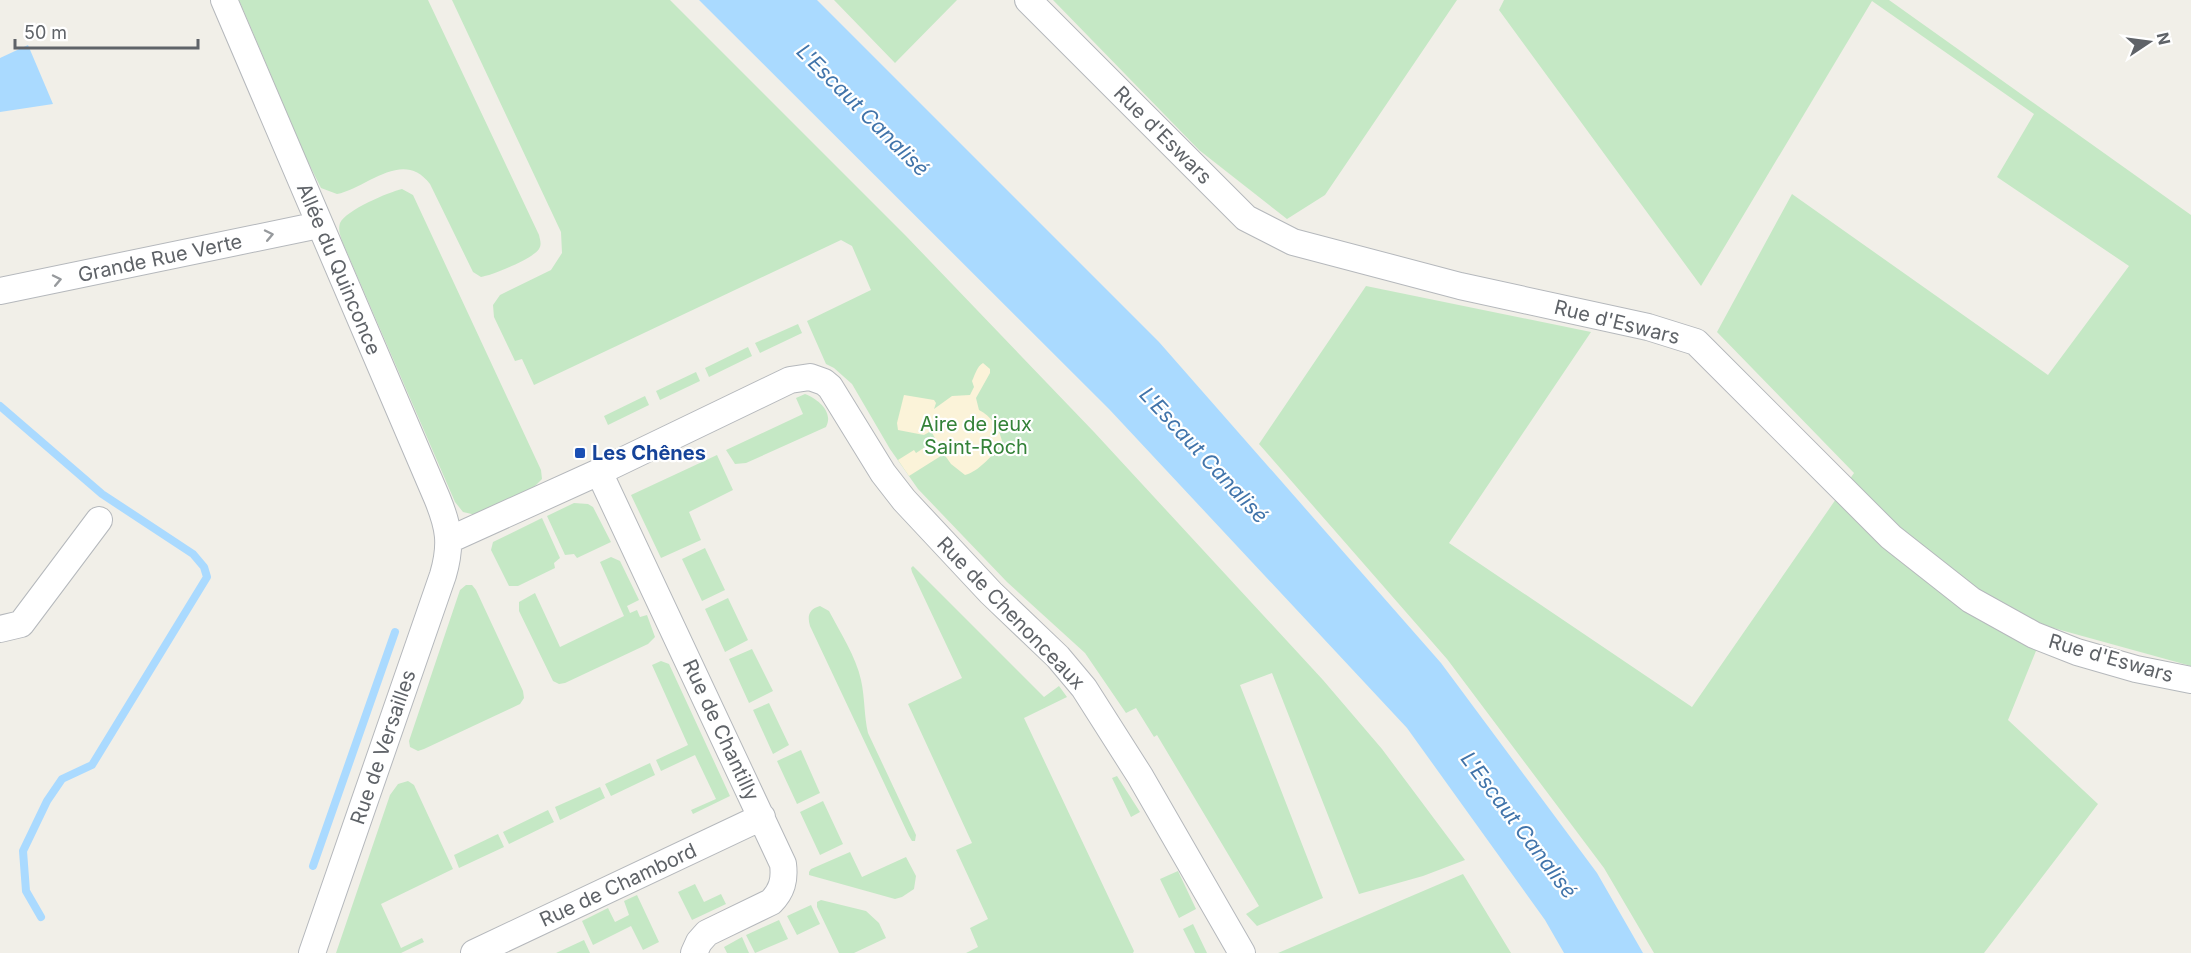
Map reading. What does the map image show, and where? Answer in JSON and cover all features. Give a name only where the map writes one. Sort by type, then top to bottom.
[{"type":"street","name":"Allée du Quinconce","points":[[224,0],[440,505],[446,521],[449,540]]},
{"type":"street","name":"Rue d'Eswars","points":[[1028,0],[1246,218],[1293,242],[1460,286],[1648,327],[1696,342],[1891,537],[1971,600],[2034,635],[2066,648],[2136,669],[2191,680]]},
{"type":"street","name":"Grande Rue Verte","points":[[0,291],[319,225]]},
{"type":"street","name":"Rue de Chenonceaux","points":[[599,472],[790,380],[818,379],[831,387],[883,472],[904,500],[991,593],[1058,657],[1084,688],[1140,776],[1242,953]]},
{"type":"street","points":[[449,540],[599,472]]},
{"type":"street","name":"Rue de Chantilly","points":[[599,472],[783,864],[783,885],[778,895],[771,902],[707,933],[699,942],[694,953]]},
{"type":"street","points":[[0,629],[21,624],[99,520]]},
{"type":"street","name":"Rue de Versailles","points":[[312,953],[443,575],[449,540]]},
{"type":"street","name":"Rue de Chambord","points":[[474,953],[762,817]]},
{"type":"green space","points":[[239,0],[428,0],[539,235],[541,244],[539,249],[512,266],[481,277],[473,272],[430,184],[419,174],[408,170],[397,170],[337,194],[321,188]]},
{"type":"green space","name":"Aire de jeux Saint-Roch","points":[[452,0],[670,0],[906,236],[1094,432],[1323,680],[1382,749],[1465,860],[1423,876],[1359,894],[1272,673],[1240,685],[1323,898],[1257,926],[1246,914],[1259,906],[1157,735],[1154,737],[1136,708],[1126,713],[1085,653],[1007,582],[918,489],[890,449],[852,384],[826,364],[807,321],[871,290],[852,246],[841,240],[534,385],[522,359],[515,361],[494,317],[493,305],[500,295],[551,270],[562,253],[561,232]]},
{"type":"green space","points":[[834,0],[957,0],[895,63]]},
{"type":"green space","points":[[1053,0],[1457,0],[1325,195],[1287,219],[1199,150]]},
{"type":"green space","points":[[1504,0],[1889,0],[2191,215],[2191,666],[2046,626],[2008,720],[2098,804],[1984,953],[1654,953],[1604,868],[1447,659],[1259,444],[1366,286],[1591,332],[1449,543],[1692,707],[1854,473],[1717,332],[1792,194],[2048,375],[2129,266],[1997,177],[2034,114],[1872,1],[1701,286],[1499,10]]},
{"type":"green space","points":[[402,189],[413,195],[541,470],[542,479],[533,488],[476,515],[463,512],[455,502],[340,234],[340,223],[350,213],[378,198]]},
{"type":"green space","points":[[798,324],[802,333],[760,353],[755,343]]},
{"type":"green space","points":[[748,347],[752,356],[709,377],[705,368]]},
{"type":"green space","points":[[696,372],[700,381],[660,400],[656,391]]},
{"type":"green space","points":[[805,394],[815,399],[826,411],[828,421],[826,427],[746,463],[735,464],[726,450],[803,414],[796,398]]},
{"type":"green space","points":[[645,396],[649,405],[608,425],[604,416]]},
{"type":"green space","points":[[717,455],[733,490],[689,512],[701,540],[661,558],[631,495]]},
{"type":"green space","points":[[574,503],[588,504],[593,507],[611,542],[577,558],[574,554],[565,555],[547,516]]},
{"type":"green space","points":[[542,518],[560,558],[554,563],[555,568],[518,586],[509,586],[491,550],[493,542]]},
{"type":"green space","points":[[705,548],[725,590],[702,601],[682,559]]},
{"type":"green space","points":[[611,557],[620,561],[639,600],[627,606],[630,613],[637,610],[640,617],[647,615],[655,637],[648,644],[559,684],[553,681],[519,611],[519,602],[535,593],[560,647],[624,616],[600,562]]},
{"type":"green space","points":[[913,566],[1044,697],[1059,686],[1067,697],[1024,718],[1133,953],[966,953],[978,947],[970,928],[988,919],[956,850],[972,843],[908,704],[962,678],[912,572]]},
{"type":"green space","points":[[466,585],[472,585],[476,590],[523,691],[524,698],[520,704],[418,751],[410,747],[409,741],[460,590]]},
{"type":"green space","points":[[728,598],[748,640],[725,652],[705,609]]},
{"type":"green space","points":[[820,606],[829,611],[859,671],[868,733],[916,835],[915,841],[912,841],[909,836],[810,626],[810,613]]},
{"type":"green space","points":[[752,649],[773,691],[749,703],[729,659]]},
{"type":"green space","points":[[661,661],[669,664],[730,796],[693,814],[691,810],[716,799],[695,755],[661,771],[656,760],[688,745],[652,665]]},
{"type":"green space","points":[[769,703],[789,745],[773,754],[753,710]]},
{"type":"green space","points":[[801,750],[820,793],[797,804],[777,761]]},
{"type":"green space","points":[[650,763],[655,775],[611,796],[605,784]]},
{"type":"green space","points":[[1117,776],[1140,812],[1131,817],[1112,778]]},
{"type":"green space","points":[[408,781],[414,785],[453,869],[381,904],[401,948],[422,938],[424,942],[401,953],[336,953],[390,795],[398,784]]},
{"type":"green space","points":[[600,787],[605,798],[560,820],[555,807]]},
{"type":"green space","points":[[823,801],[843,844],[820,855],[800,812]]},
{"type":"green space","points":[[548,810],[554,822],[509,844],[503,832]]},
{"type":"green space","points":[[498,834],[504,847],[459,868],[454,855]]},
{"type":"green space","points":[[850,852],[862,877],[906,857],[916,876],[914,889],[895,899],[809,875],[811,869]]},
{"type":"green space","points":[[1178,871],[1196,909],[1179,918],[1160,879]]},
{"type":"green space","points":[[1463,874],[1511,953],[1278,953]]},
{"type":"green space","points":[[695,884],[704,902],[721,894],[726,904],[692,920],[678,892]]},
{"type":"green space","points":[[637,895],[659,942],[643,950],[631,926],[593,945],[582,921],[608,908],[615,922],[629,915],[624,901]]},
{"type":"green space","points":[[821,900],[866,911],[879,923],[886,938],[854,953],[839,953],[817,907],[817,902]]},
{"type":"green space","points":[[811,905],[820,924],[797,935],[787,916]]},
{"type":"green space","points":[[779,920],[788,939],[755,953],[746,935]]},
{"type":"green space","points":[[1193,924],[1207,953],[1195,953],[1183,929]]},
{"type":"green space","points":[[742,937],[749,953],[727,953],[724,947]]},
{"type":"green space","points":[[584,940],[590,953],[556,953]]},
{"type":"sand","points":[[983,363],[990,369],[990,373],[976,398],[979,410],[991,419],[999,432],[1002,441],[999,446],[981,466],[965,475],[951,464],[944,454],[909,476],[898,460],[914,450],[916,453],[936,440],[931,431],[924,435],[898,430],[897,423],[904,395],[934,400],[936,403],[934,409],[952,396],[970,395],[974,387],[972,381]]},
{"type":"water","name":"L'Escaut Canalisé","points":[[699,0],[817,0],[1159,342],[1441,663],[1597,873],[1643,953],[1564,953],[1545,920],[1407,728],[1109,409]]},
{"type":"water","points":[[28,45],[53,104],[0,112],[0,58]]},
{"type":"waterway","points":[[0,406],[102,494],[193,554],[204,567],[207,577],[92,765],[62,779],[47,801],[23,851],[26,891],[41,917]]},
{"type":"waterway","points":[[313,866],[395,632]]},
{"type":"place","name":"Les Chênes","points":[[580,453]]}]
